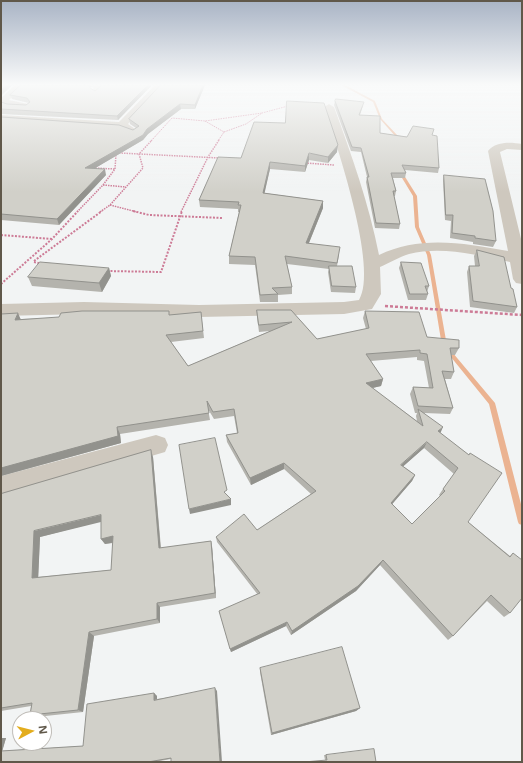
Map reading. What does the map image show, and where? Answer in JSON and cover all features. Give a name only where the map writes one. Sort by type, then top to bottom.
[{"type":"street","points":[[46,121],[122,125],[133,131]]},
{"type":"street","points":[[122,125],[126,121]]},
{"type":"street","points":[[1,310],[84,308],[199,310],[344,308],[365,305],[372,294],[372,265],[364,217],[355,183],[333,121]]},
{"type":"street","points":[[522,147],[496,148],[494,152],[519,259],[522,279]]},
{"type":"street","points":[[372,265],[404,251],[427,247],[480,250],[519,259]]},
{"type":"street","points":[[1,488],[156,445]]},
{"type":"path","points":[[139,154],[170,121]]},
{"type":"path","points":[[207,121],[224,132]]},
{"type":"path","points":[[103,271],[161,272],[179,217],[208,157],[224,132],[251,121]]},
{"type":"path","points":[[1,284],[52,239],[103,185],[115,169],[116,152],[133,131]]},
{"type":"path","points":[[116,152],[223,158]]},
{"type":"path","points":[[47,264],[34,262],[110,205],[143,168],[139,154]]},
{"type":"path","points":[[298,162],[348,166]]},
{"type":"path","points":[[86,168],[115,169]]},
{"type":"path","points":[[103,185],[127,187]]},
{"type":"path","points":[[110,205],[149,215],[223,218]]},
{"type":"path","points":[[1,235],[52,239]]},
{"type":"path","points":[[365,305],[522,315]]},
{"type":"building","points":[[1,121],[54,121],[119,125],[133,130],[139,126],[131,121],[158,121],[147,129],[143,135],[85,168],[105,169],[57,219],[1,214]]},
{"type":"building","points":[[285,121],[330,121],[338,145],[328,157],[309,153],[305,166],[270,162],[263,193],[323,201],[306,243],[340,247],[337,263],[285,256],[292,287],[272,288],[278,294],[260,295],[255,257],[229,256],[241,205],[238,205],[239,202],[199,200],[218,157],[241,158],[254,122],[285,123]]},
{"type":"building","points":[[342,121],[380,121],[380,133],[407,137],[413,126],[434,129],[432,135],[437,136],[439,168],[402,165],[406,173],[391,173],[396,191],[393,191],[400,224],[376,223],[367,177],[369,177],[361,148],[352,147]]},
{"type":"building","points":[[444,175],[485,179],[493,211],[496,241],[452,233],[453,215],[446,215]]},
{"type":"building","points":[[477,250],[504,257],[517,307],[473,301],[469,266],[479,266]]},
{"type":"building","points":[[40,262],[109,268],[99,283],[28,277]]},
{"type":"building","points":[[401,262],[421,263],[429,286],[425,286],[428,294],[410,294]]},
{"type":"building","points":[[329,266],[352,266],[356,287],[332,286]]},
{"type":"building","points":[[257,310],[291,310],[317,339],[369,328],[365,311],[419,312],[427,337],[459,340],[459,348],[450,348],[454,372],[442,371],[453,408],[418,406],[413,387],[433,388],[427,354],[420,353],[420,350],[366,354],[383,379],[366,383],[423,426],[418,409],[443,427],[438,431],[469,455],[470,453],[502,473],[468,522],[510,557],[513,553],[522,560],[522,598],[510,613],[491,595],[453,636],[383,560],[358,586],[292,631],[287,622],[230,649],[219,611],[260,593],[216,537],[244,514],[257,530],[316,491],[284,463],[250,478],[226,435],[238,433],[234,409],[213,412],[207,401],[209,413],[117,427],[118,436],[1,468],[1,314],[18,313],[15,320],[59,317],[61,313],[82,311],[169,311],[169,315],[201,312],[203,331],[166,335],[188,366],[292,322],[259,325]],"holes":[[[427,442],[458,468],[443,489],[445,491],[412,524],[391,503],[415,475],[401,465]]]},
{"type":"building","points":[[215,438],[227,490],[224,492],[231,499],[189,509],[179,445]]},
{"type":"building","points":[[151,450],[159,548],[211,541],[215,593],[157,603],[157,619],[89,632],[78,710],[52,713],[52,711],[31,711],[32,703],[1,708],[1,494]],"holes":[[[101,515],[101,539],[113,536],[111,570],[32,578],[34,531]]]},
{"type":"building","points":[[342,647],[360,708],[272,733],[260,668]]},
{"type":"building","points":[[215,688],[220,762],[171,762],[171,758],[148,762],[1,762],[1,751],[52,751],[52,748],[83,746],[87,704],[154,693],[154,700]]},
{"type":"building","points":[[374,749],[376,762],[304,762],[327,760],[326,755]]},
{"type":"waterway","points":[[382,121],[397,137],[397,140]]},
{"type":"waterway","points":[[401,173],[415,196],[417,227],[429,255],[445,346],[492,403],[522,522]]}]
